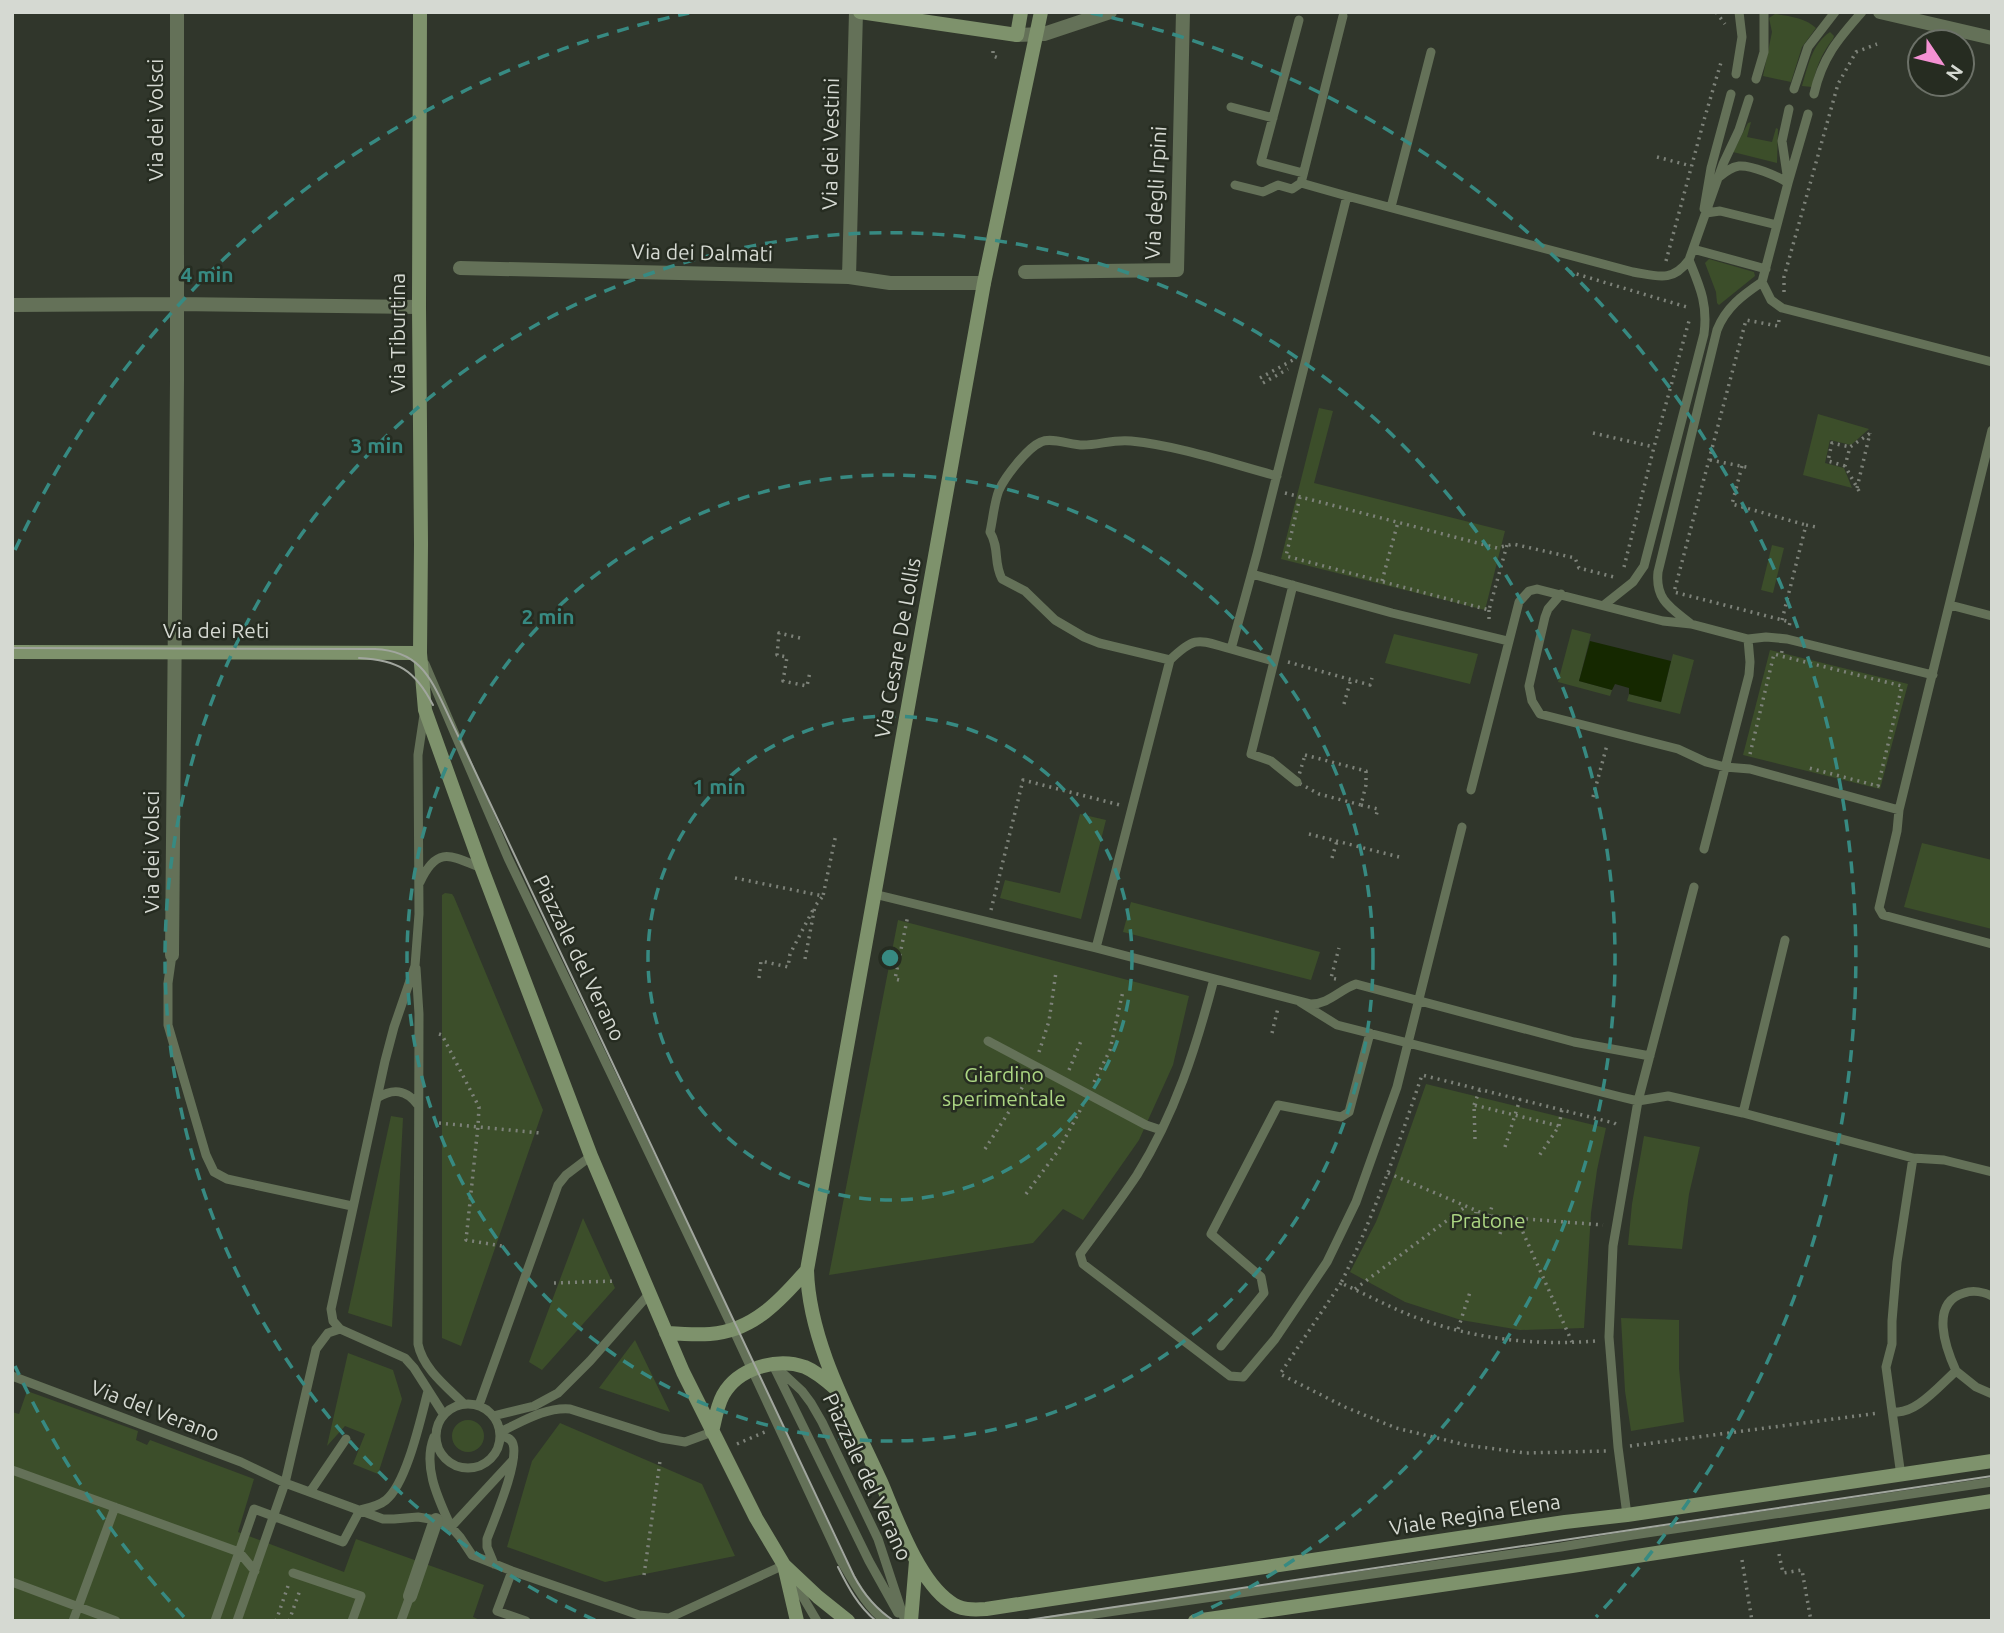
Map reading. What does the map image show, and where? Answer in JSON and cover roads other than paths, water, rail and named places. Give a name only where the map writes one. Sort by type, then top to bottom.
[{"type":"main road","name":"Via Tiburtina","points":[[420,12],[420,653]]},
{"type":"main road","points":[[858,12],[1017,35],[1021,12]]},
{"type":"main road","name":"Via Cesare De Lollis","points":[[807,1270],[984,283],[1041,12]]},
{"type":"main road","name":"Via dei Reti","points":[[12,652],[420,653]]},
{"type":"main road","points":[[420,653],[425,710],[482,869],[591,1156],[666,1333],[721,1451],[784,1565],[848,1621]]},
{"type":"main road","points":[[666,1333],[709,1334],[747,1324],[785,1296],[807,1270]]},
{"type":"main road","name":"Piazzale del Verano","points":[[807,1270],[811,1309],[838,1390],[916,1561],[941,1595],[964,1609]]},
{"type":"main road","name":"Piazzale del Verano","points":[[712,1432],[725,1391],[737,1379],[752,1370],[772,1364],[805,1367],[838,1390]]},
{"type":"main road","name":"Viale Regina Elena","points":[[964,1609],[1003,1608],[1565,1522],[1992,1461]]},
{"type":"main road","points":[[1195,1621],[1992,1501]]},
{"type":"main road","name":"Piazzale del Verano","points":[[911,1621],[916,1561]]},
{"type":"main road","points":[[784,1565],[797,1621]]},
{"type":"street","name":"Via dei Volsci","points":[[172,956],[177,12]]},
{"type":"street","name":"Via dei Vestini","points":[[849,278],[858,12]]},
{"type":"street","name":"Via degli Irpini","points":[[1025,272],[1177,270],[1183,12]]},
{"type":"street","points":[[1880,12],[1992,38]]},
{"type":"street","points":[[1017,35],[1036,35],[1104,13]]},
{"type":"street","name":"Via dei Dalmati","points":[[460,268],[849,278],[890,283],[984,283]]},
{"type":"street","points":[[12,305],[253,304],[419,307]]},
{"type":"street","points":[[410,1597],[436,1520]]},
{"type":"lane","points":[[1736,75],[1742,37],[1740,12]]},
{"type":"lane","points":[[1756,79],[1764,52],[1764,12]]},
{"type":"lane","points":[[1794,89],[1808,47],[1835,12]]},
{"type":"lane","points":[[1814,94],[1830,50],[1862,12]]},
{"type":"lane","points":[[1235,186],[1263,192],[1278,185],[1292,189],[1301,183],[1343,16]]},
{"type":"lane","points":[[1299,20],[1261,162],[1303,173]]},
{"type":"lane","points":[[1391,207],[1431,52]]},
{"type":"lane","points":[[1704,217],[1711,168],[1731,94]]},
{"type":"lane","points":[[1301,183],[1633,272],[1667,277],[1675,274],[1689,260],[1749,99]]},
{"type":"lane","points":[[1231,107],[1272,118]]},
{"type":"lane","points":[[1788,183],[1782,141],[1789,109]]},
{"type":"lane","points":[[1691,624],[1661,598],[1657,583],[1658,572],[1717,330],[1730,307],[1762,282],[1808,114]]},
{"type":"lane","points":[[1719,177],[1732,168],[1743,166],[1788,183]]},
{"type":"lane","points":[[1231,649],[1347,196]]},
{"type":"lane","points":[[1704,217],[1720,211],[1777,225]]},
{"type":"lane","points":[[1693,248],[1766,269]]},
{"type":"lane","points":[[1604,606],[1640,575],[1644,566],[1704,334],[1706,309],[1689,260]]},
{"type":"lane","points":[[1762,282],[1771,300],[1782,308],[1992,362]]},
{"type":"lane","points":[[1992,430],[1899,810],[1897,831],[1879,908],[1883,915],[1992,944]]},
{"type":"lane","points":[[1170,660],[1084,637],[1055,620],[1017,586],[1002,579],[997,564],[996,542],[990,532],[1002,485],[1033,447],[1045,440],[1087,445],[1115,440],[1132,441],[1170,448],[1277,476]]},
{"type":"lane","points":[[1252,574],[1508,641]]},
{"type":"lane","points":[[1293,586],[1251,754],[1271,761],[1297,782]]},
{"type":"lane","points":[[1471,790],[1519,602],[1529,591],[1537,589],[1748,639],[1787,639],[1933,676]]},
{"type":"lane","points":[[1561,594],[1548,608],[1530,678],[1530,694],[1541,714],[1678,749],[1697,759],[1750,769],[1899,810]]},
{"type":"lane","points":[[1950,605],[1992,616]]},
{"type":"lane","points":[[1704,849],[1749,675],[1751,662],[1748,639]]},
{"type":"lane","points":[[1096,947],[1170,660],[1192,642],[1210,643],[1274,659]]},
{"type":"lane","name":"Piazzale del Verano","points":[[420,653],[508,858],[841,1560],[866,1602],[885,1621]]},
{"type":"lane","points":[[425,710],[418,764],[419,883],[415,966],[419,1000],[418,1344],[429,1368],[464,1404]]},
{"type":"lane","points":[[1214,979],[1198,1040],[1161,1130],[1136,1175],[1080,1254],[1083,1264],[1230,1376],[1243,1377],[1275,1339],[1327,1262],[1356,1202],[1397,1087],[1462,827]]},
{"type":"lane","points":[[419,883],[430,863],[440,857],[455,858],[482,869]]},
{"type":"lane","points":[[1627,1515],[1618,1447],[1609,1337],[1613,1246],[1638,1101],[1694,887]]},
{"type":"lane","points":[[874,894],[1096,947],[1300,1002],[1324,1002],[1356,984],[1574,1042],[1650,1056]]},
{"type":"lane","points":[[1744,1113],[1786,940]]},
{"type":"lane","name":"Via dei Volsci","points":[[172,956],[167,1007],[170,1035],[206,1155],[214,1172],[227,1180],[352,1206]]},
{"type":"lane","points":[[415,966],[394,1027],[331,1303],[333,1321],[340,1329],[405,1358],[444,1415]]},
{"type":"lane","points":[[1300,1002],[1337,1026],[1638,1101],[1668,1096],[1744,1113],[1913,1158],[1944,1160],[1992,1171]]},
{"type":"lane","points":[[1221,1346],[1264,1293],[1261,1277],[1211,1234],[1278,1105],[1341,1118],[1349,1112],[1370,1034]]},
{"type":"lane","points":[[988,1041],[1146,1125],[1161,1130]]},
{"type":"lane","points":[[377,1098],[396,1090],[408,1095],[418,1105]]},
{"type":"lane","points":[[479,1405],[558,1185],[566,1175],[591,1156]]},
{"type":"lane","points":[[1901,1476],[1886,1367],[1892,1344],[1897,1262],[1913,1158]]},
{"type":"lane","points":[[1992,1296],[1986,1293],[1963,1293],[1953,1299],[1943,1313],[1945,1344],[1956,1371],[1976,1387],[1992,1394]]},
{"type":"lane","points":[[493,1416],[534,1406],[558,1393],[649,1294]]},
{"type":"lane","points":[[237,1621],[285,1483],[316,1349],[328,1333],[340,1329]]},
{"type":"lane","name":"Piazzale del Verano","points":[[772,1364],[869,1561],[904,1621]]},
{"type":"lane","name":"Piazzale del Verano","points":[[772,1364],[802,1391],[822,1422],[878,1539],[904,1621]]},
{"type":"lane","points":[[1892,1411],[1904,1413],[1914,1408],[1956,1371]]},
{"type":"lane","name":"Via del Verano","points":[[12,1376],[241,1462],[285,1483]]},
{"type":"lane","points":[[215,1621],[254,1509],[343,1542],[360,1510],[383,1503],[392,1494],[415,1437],[428,1391]]},
{"type":"lane","points":[[436,1432],[437,1445],[444,1457],[463,1467],[477,1466],[488,1460],[497,1449],[500,1434],[493,1416],[479,1405],[464,1404],[453,1407],[444,1415],[436,1432],[430,1447],[429,1461],[441,1504],[451,1527],[472,1555],[639,1615],[671,1620],[784,1565],[817,1621]]},
{"type":"lane","points":[[500,1434],[545,1412],[562,1408],[661,1438],[684,1442],[712,1432]]},
{"type":"lane","points":[[494,1564],[487,1539],[513,1460],[512,1441],[500,1434]]},
{"type":"lane","points":[[310,1492],[346,1439]]},
{"type":"lane","points":[[451,1527],[513,1460]]},
{"type":"lane","points":[[12,1470],[239,1552],[255,1571]]},
{"type":"lane","name":"Viale Regina Elena","points":[[1046,1621],[1992,1482]]},
{"type":"lane","points":[[285,1483],[389,1520],[418,1517],[436,1520],[451,1527]]},
{"type":"lane","points":[[73,1621],[115,1507]]},
{"type":"lane","points":[[512,1571],[497,1611],[526,1621]]},
{"type":"lane","points":[[293,1573],[361,1596],[352,1621]]},
{"type":"lane","points":[[12,1582],[116,1621]]},
{"type":"lane","points":[[401,1621],[410,1597]]},
{"type":"lane","name":"Piazzale del Verano","points":[[964,1609],[979,1621]]},
{"type":"tram line","points":[[12,648],[375,649],[401,654],[420,666],[445,708],[854,1576],[871,1601],[894,1621]]},
{"type":"tram line","points":[[359,658],[384,661],[404,669],[419,683],[433,705]]},
{"type":"tram line","points":[[1021,1621],[1992,1476]]},
{"type":"tram line","points":[[838,1567],[859,1603],[876,1621]]},
{"type":"park label","name":"Giardino sperimentale","points":[[1004,1087]]},
{"type":"park label","name":"Pratone","points":[[1488,1221]]}]
